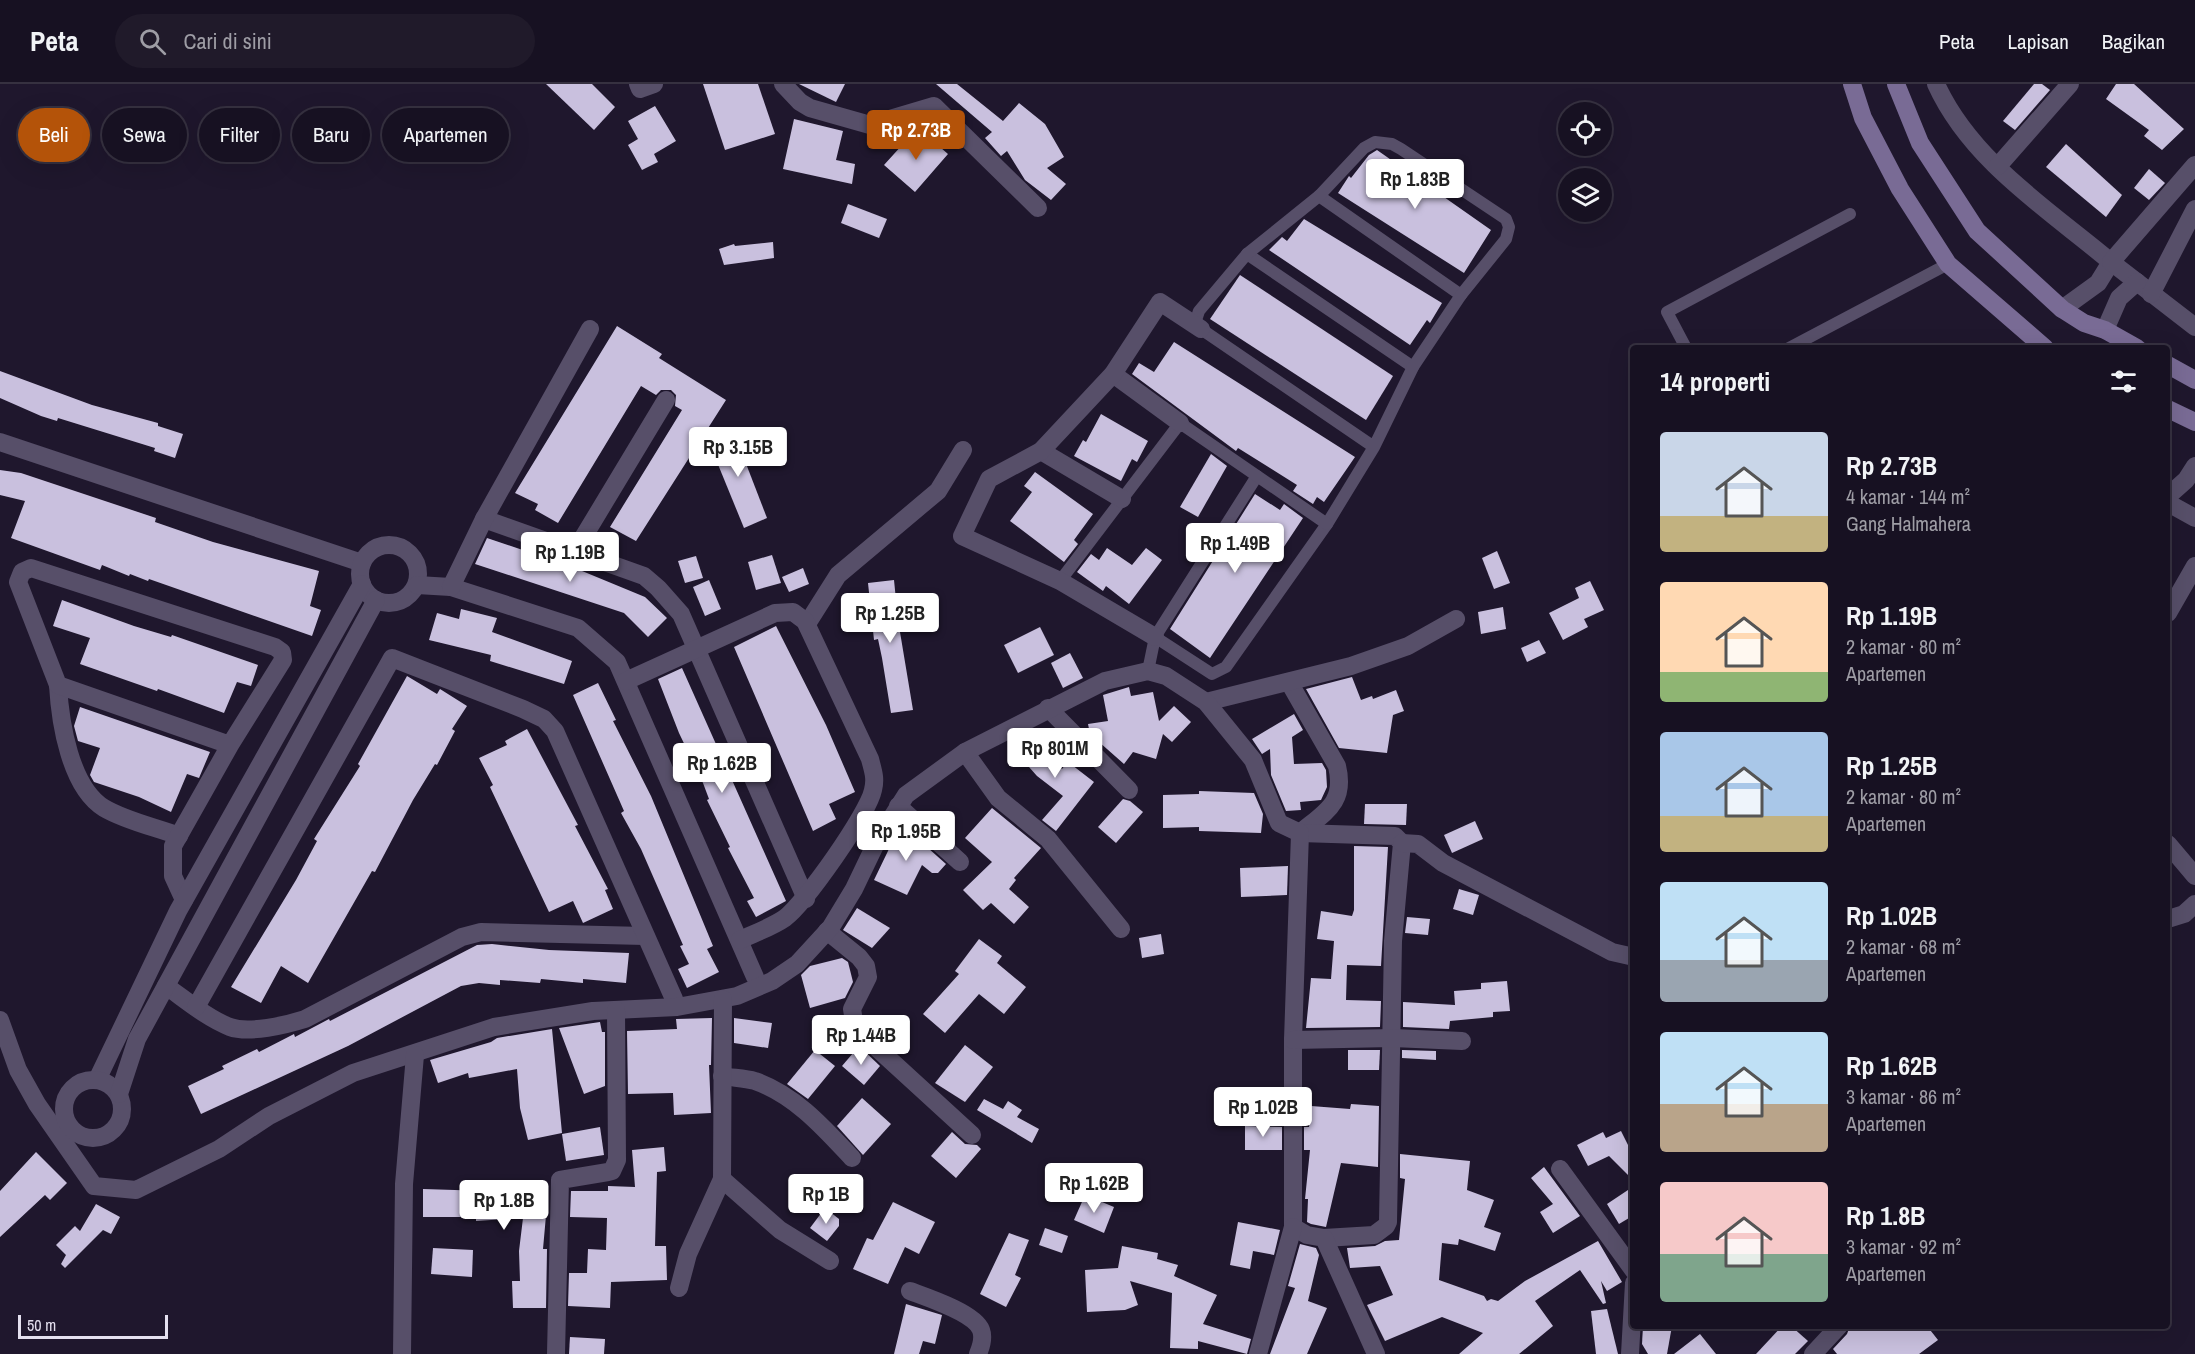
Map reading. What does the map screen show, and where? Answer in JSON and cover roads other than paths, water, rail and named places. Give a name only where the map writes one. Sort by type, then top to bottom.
[{"type":"street","points":[[638,84],[640,88],[654,84]]},
{"type":"street","points":[[783,84],[800,102],[810,108],[870,125],[934,106],[1038,208]]},
{"type":"street","points":[[1852,84],[1863,118],[1900,189],[1948,264],[2042,345]]},
{"type":"street","points":[[1896,84],[1920,144],[1977,231],[2062,309],[2084,323],[2105,330],[2131,345]]},
{"type":"street","points":[[1936,84],[1954,119],[1967,137],[2111,262],[2195,327]]},
{"type":"street","points":[[1998,166],[2070,84]]},
{"type":"street","points":[[2062,309],[2098,283],[2111,262],[2195,165]]},
{"type":"street","points":[[2105,330],[2119,298],[2144,288],[2195,209]]},
{"type":"street","points":[[1155,637],[1060,581],[962,536],[989,479],[1041,451],[1113,374],[1160,302],[1201,329]]},
{"type":"street","points":[[451,587],[484,519],[590,329]]},
{"type":"street","points":[[2170,366],[2195,380]]},
{"type":"street","points":[[1113,374],[1180,423]]},
{"type":"street","points":[[575,551],[666,400]]},
{"type":"street","points":[[2170,410],[2195,422]]},
{"type":"street","points":[[0,442],[362,563]]},
{"type":"street","points":[[807,624],[838,576],[938,491],[963,450]]},
{"type":"street","points":[[1041,451],[1122,499]]},
{"type":"street","points":[[2170,494],[2194,472]]},
{"type":"street","points":[[2170,504],[2195,518]]},
{"type":"street","points":[[484,519],[644,576],[681,614],[806,899]]},
{"type":"street","points":[[389,545],[400,547],[410,553],[416,562],[419,573],[417,585],[410,595],[400,601],[388,603],[376,600],[367,594],[362,584],[362,563],[378,547],[389,545]]},
{"type":"street","points":[[2170,610],[2195,566]]},
{"type":"street","points":[[179,836],[106,809],[94,800],[83,786],[60,725],[58,685],[18,582],[22,572],[31,568],[275,647],[282,652],[282,660],[230,745],[179,836],[173,846],[173,876],[184,900]]},
{"type":"street","points":[[97,1080],[184,900],[362,584]]},
{"type":"street","points":[[417,585],[451,587],[578,628],[617,663],[755,977]]},
{"type":"street","points":[[119,1094],[136,1040],[376,600]]},
{"type":"street","points":[[626,681],[695,647],[775,613],[793,612],[807,624],[875,777],[873,793],[862,814],[806,899],[784,918],[740,940]]},
{"type":"street","points":[[1206,702],[1351,666],[1408,646],[1456,619]]},
{"type":"street","points":[[196,1007],[392,658],[523,709],[544,719],[555,731],[674,999]]},
{"type":"street","points":[[0,1020],[18,1070],[37,1104],[53,1123],[94,1186],[136,1190],[219,1149],[269,1116],[353,1073],[415,1055],[494,1027],[616,1010],[677,1007],[737,996],[772,981],[797,964],[827,931],[854,889],[878,839],[906,795],[965,752],[1048,708],[1105,681],[1148,671],[1166,676],[1206,702],[1253,760],[1279,824],[1300,834],[1395,836],[1402,843],[1418,844],[1443,863],[1612,952],[1630,956]]},
{"type":"street","points":[[1258,1354],[1293,1227],[1293,1040],[1300,834],[1336,803],[1340,777],[1337,766],[1289,682]]},
{"type":"street","points":[[58,685],[230,745]]},
{"type":"street","points":[[1048,708],[1129,790]]},
{"type":"street","points":[[965,752],[998,798],[1047,839],[1121,929]]},
{"type":"street","points":[[898,806],[960,862]]},
{"type":"street","points":[[1293,1227],[1307,1235],[1324,1238],[1374,1235],[1386,1226],[1393,1038],[1393,940],[1402,843]]},
{"type":"street","points":[[2170,846],[2195,876]]},
{"type":"street","points":[[2170,918],[2184,914],[2195,904]]},
{"type":"street","points":[[827,931],[860,957],[866,966],[868,977],[852,1009],[854,1021],[878,1049],[972,1134]]},
{"type":"street","points":[[166,986],[232,1028],[279,1027],[305,1019],[462,937],[481,932],[645,936]]},
{"type":"street","points":[[679,1288],[688,1254],[722,1179],[723,999]]},
{"type":"street","points":[[556,1354],[560,1180],[612,1171],[617,1160],[616,1010]]},
{"type":"street","points":[[1293,1040],[1393,1038],[1462,1041]]},
{"type":"street","points":[[402,1354],[404,1184],[415,1055]]},
{"type":"street","points":[[722,1076],[754,1081],[790,1099],[819,1122],[852,1158]]},
{"type":"street","points":[[53,1123],[75,1086],[85,1081],[97,1080],[110,1085],[119,1094],[122,1118],[106,1136],[94,1138],[82,1136],[72,1130],[66,1119],[64,1107]]},
{"type":"street","points":[[76,1160],[94,1138]]},
{"type":"street","points":[[1560,1169],[1630,1265]]},
{"type":"street","points":[[722,1179],[780,1230],[830,1261]]},
{"type":"street","points":[[1324,1238],[1376,1354]]},
{"type":"street","points":[[910,1291],[973,1319],[981,1330],[981,1345],[978,1354]]},
{"type":"street","points":[[1630,1354],[1631,1329]]},
{"type":"street","points":[[1813,1354],[1836,1329]]},
{"type":"lane","points":[[1155,637],[1212,674],[1226,666],[1327,524],[1374,447],[1413,367],[1461,295],[1506,239],[1509,227],[1506,219],[1392,144],[1375,142],[1364,148],[1320,196],[1247,254],[1199,311],[1196,320],[1201,329],[1374,447]]},
{"type":"lane","points":[[1320,196],[1461,295]]},
{"type":"lane","points":[[1684,345],[1667,312],[1850,214]]},
{"type":"lane","points":[[1247,254],[1413,367]]},
{"type":"lane","points":[[1795,345],[1948,264]]},
{"type":"lane","points":[[1060,581],[1180,423],[1327,524]]},
{"type":"lane","points":[[1148,671],[1155,637],[1257,476]]}]
